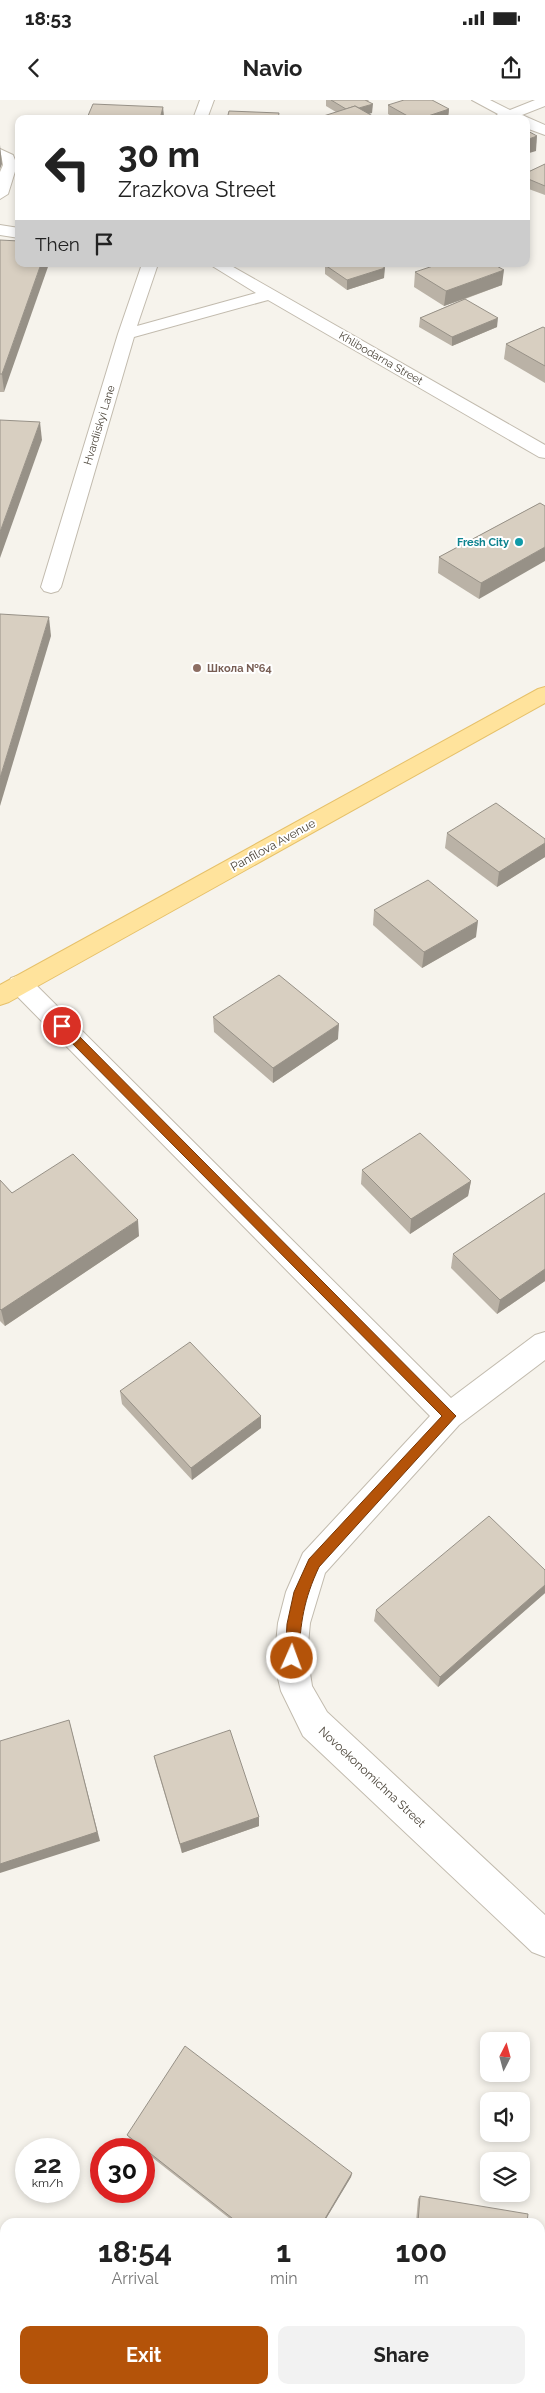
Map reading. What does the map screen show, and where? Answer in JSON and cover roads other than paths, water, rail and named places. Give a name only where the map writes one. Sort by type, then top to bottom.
[{"type":"main road","name":"Panfilova Avenue","points":[[10,990],[545,694]]},
{"type":"street","points":[[201,115],[207,100]]},
{"type":"street","points":[[479,100],[505,115]]},
{"type":"street","points":[[514,115],[545,101]]},
{"type":"street","points":[[530,124],[545,131]]},
{"type":"street","points":[[0,153],[8,158],[10,165],[0,194]]},
{"type":"street","points":[[0,230],[15,232]]},
{"type":"street","name":"Hvardiiskyi Lane","points":[[51,587],[126,334],[149,267]]},
{"type":"street","name":"Khlibodarna Street","points":[[222,267],[545,453]]},
{"type":"street","points":[[126,334],[271,294]]},
{"type":"street","points":[[10,990],[450,1416]]},
{"type":"street","name":"Novoekonomichna Street","points":[[545,1344],[450,1416],[314,1563],[300,1592],[293,1624],[292,1658],[296,1687],[315,1724],[545,1939]]},
{"type":"place","name":"Fresh City","points":[[519,542]]},
{"type":"place","name":"Школа №64","points":[[197,668]]}]
